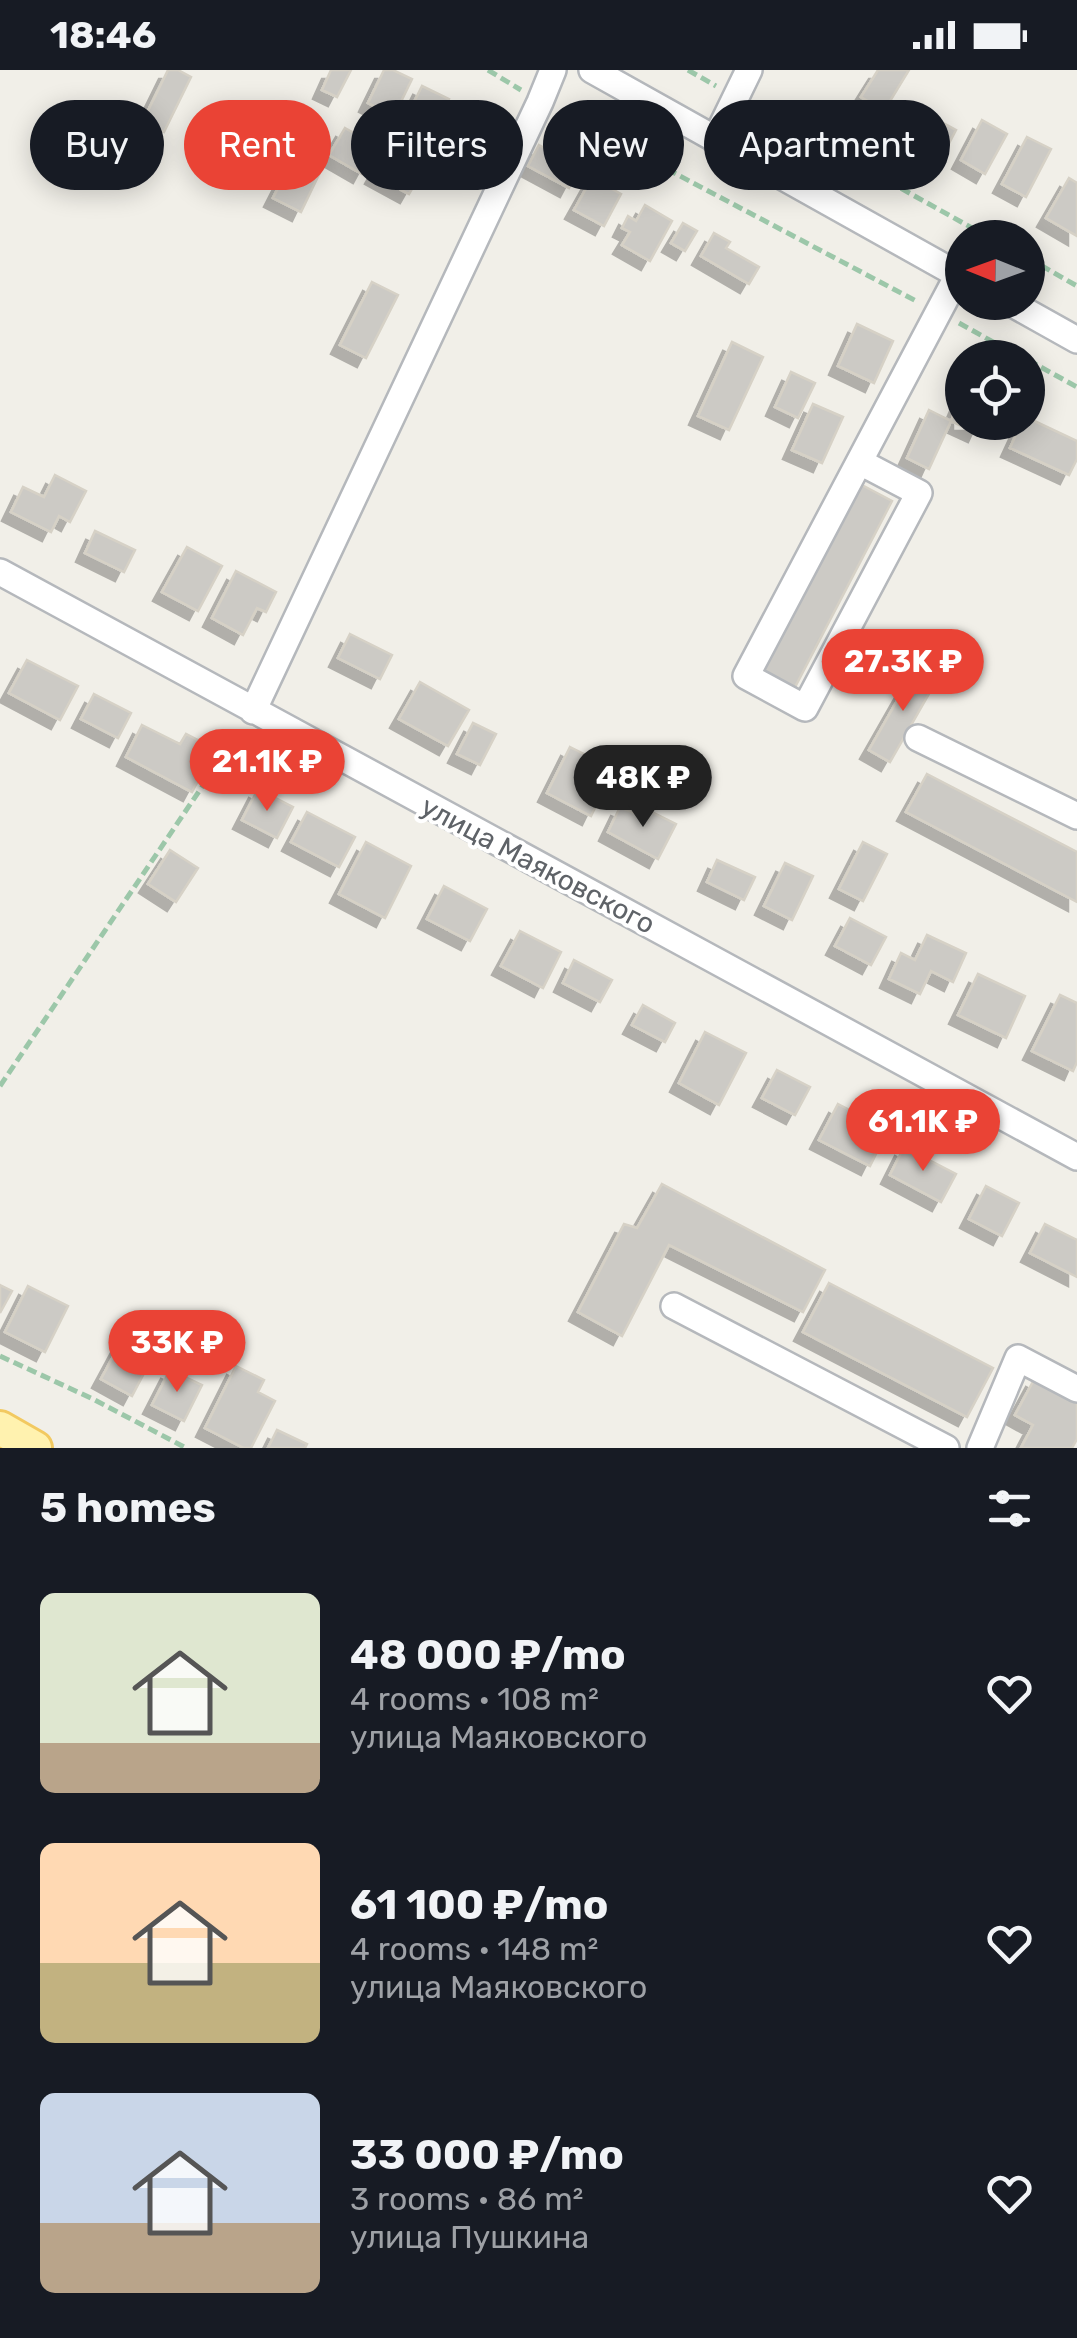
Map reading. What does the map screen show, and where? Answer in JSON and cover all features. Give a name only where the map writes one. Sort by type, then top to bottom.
[{"type":"main road","points":[[0,1428],[35,1448]]},
{"type":"street","points":[[253,711],[552,70]]},
{"type":"street","points":[[592,70],[704,134]]},
{"type":"street","points":[[734,100],[749,70]]},
{"type":"street","points":[[805,190],[945,268]]},
{"type":"street","points":[[860,462],[918,493],[805,708],[746,676],[945,301]]},
{"type":"street","points":[[1041,320],[1077,340]]},
{"type":"street","name":"улица Маяковского","points":[[0,572],[1077,1156]]},
{"type":"street","points":[[918,738],[1077,816]]},
{"type":"street","points":[[674,1306],[946,1448]]},
{"type":"street","points":[[980,1448],[1018,1358],[1077,1389]]},
{"type":"path","points":[[488,70],[540,102],[989,340]]},
{"type":"path","points":[[688,70],[722,89]]},
{"type":"path","points":[[904,190],[958,220]]},
{"type":"path","points":[[1045,268],[1077,286]]},
{"type":"path","points":[[1045,370],[1077,387]]},
{"type":"path","points":[[0,1086],[253,711]]},
{"type":"path","points":[[0,1356],[94,1399],[186,1448]]},
{"type":"building","points":[[168,70],[191,77],[164,132],[164,100],[153,100]]},
{"type":"building","points":[[331,70],[351,70],[337,97],[322,90]]},
{"type":"building","points":[[384,70],[412,79],[402,100],[369,100]]},
{"type":"building","points":[[878,70],[909,70],[891,100],[861,97]]},
{"type":"building","points":[[422,86],[449,99],[449,100],[415,100]]},
{"type":"building","points":[[982,120],[1007,134],[985,174],[961,160]]},
{"type":"building","points":[[345,128],[351,131],[351,168],[331,156]]},
{"type":"building","points":[[1027,137],[1051,149],[1026,197],[1002,184]]},
{"type":"building","points":[[539,145],[543,147],[543,174],[528,166]]},
{"type":"building","points":[[1069,178],[1077,183],[1077,236],[1046,218]]},
{"type":"building","points":[[277,190],[312,190],[301,212],[273,198]]},
{"type":"building","points":[[585,190],[614,190],[621,194],[604,226],[574,210]]},
{"type":"building","points":[[645,205],[672,221],[650,261],[622,245],[630,232],[622,228],[628,216],[636,221]]},
{"type":"building","points":[[683,223],[697,231],[685,251],[671,243]]},
{"type":"building","points":[[714,233],[730,242],[726,248],[759,267],[749,284],[701,256]]},
{"type":"building","points":[[372,282],[398,295],[366,358],[340,345]]},
{"type":"building","points":[[857,324],[893,341],[874,383],[838,366]]},
{"type":"building","points":[[732,342],[763,357],[729,430],[698,416]]},
{"type":"building","points":[[791,372],[815,383],[798,418],[775,407]]},
{"type":"building","points":[[813,404],[843,417],[822,463],[792,450]]},
{"type":"building","points":[[929,410],[945,418],[945,434],[929,469],[907,458]]},
{"type":"building","points":[[1045,426],[1077,441],[1077,459],[1069,475],[1010,448],[1014,440],[1045,440]]},
{"type":"building","points":[[55,475],[86,491],[70,522],[59,516],[51,532],[11,512],[23,487],[44,497]]},
{"type":"building","points":[[860,484],[892,501],[794,689],[762,672]]},
{"type":"building","points":[[95,531],[135,550],[124,572],[85,553]]},
{"type":"building","points":[[187,547],[222,566],[198,611],[162,592]]},
{"type":"building","points":[[236,571],[276,592],[266,612],[257,608],[243,635],[212,618]]},
{"type":"building","points":[[350,634],[392,655],[380,679],[338,658]]},
{"type":"building","points":[[27,660],[78,686],[60,720],[9,693]]},
{"type":"building","points":[[917,666],[938,678],[890,762],[869,750]]},
{"type":"building","points":[[420,682],[469,710],[448,746],[399,719]]},
{"type":"building","points":[[94,694],[131,713],[118,738],[81,719]]},
{"type":"building","points":[[473,723],[496,734],[480,765],[457,754]]},
{"type":"building","points":[[142,725],[180,744],[186,734],[215,749],[192,792],[126,757]]},
{"type":"building","points":[[570,747],[614,769],[591,816],[547,793]]},
{"type":"building","points":[[927,774],[1077,852],[1077,902],[906,812]]},
{"type":"building","points":[[258,789],[293,807],[277,838],[242,820]]},
{"type":"building","points":[[638,805],[676,824],[658,859],[608,832],[620,807],[634,813]]},
{"type":"building","points":[[307,812],[355,837],[339,867],[291,842]]},
{"type":"building","points":[[366,842],[411,866],[385,918],[339,894]]},
{"type":"building","points":[[863,842],[887,854],[863,901],[839,889]]},
{"type":"building","points":[[170,850],[198,868],[176,902],[148,884]]},
{"type":"building","points":[[717,860],[755,877],[744,900],[707,882]]},
{"type":"building","points":[[785,863],[813,876],[792,920],[764,906]]},
{"type":"building","points":[[444,886],[487,909],[470,941],[427,919]]},
{"type":"building","points":[[850,918],[886,937],[871,965],[835,946]]},
{"type":"building","points":[[520,931],[561,952],[543,988],[501,966]]},
{"type":"building","points":[[927,935],[966,953],[953,982],[931,971],[920,994],[889,979],[901,953],[915,960]]},
{"type":"building","points":[[574,960],[612,980],[600,1002],[563,983]]},
{"type":"building","points":[[978,974],[1025,996],[1006,1038],[958,1015]]},
{"type":"building","points":[[1060,995],[1077,1003],[1077,1062],[1073,1071],[1032,1051]]},
{"type":"building","points":[[643,1005],[675,1023],[665,1042],[632,1025]]},
{"type":"building","points":[[705,1032],[746,1053],[719,1105],[679,1083]]},
{"type":"building","points":[[777,1070],[810,1087],[795,1115],[762,1098]]},
{"type":"building","points":[[838,1104],[888,1130],[870,1166],[819,1140]]},
{"type":"building","points":[[904,1147],[956,1174],[941,1202],[890,1175]]},
{"type":"building","points":[[662,1184],[825,1270],[803,1312],[669,1245],[622,1336],[578,1312],[624,1224],[637,1228]]},
{"type":"building","points":[[986,1186],[1019,1203],[1002,1236],[969,1219]]},
{"type":"building","points":[[1045,1224],[1077,1240],[1077,1277],[1030,1253]]},
{"type":"building","points":[[829,1283],[993,1368],[967,1417],[803,1332]]},
{"type":"building","points":[[0,1285],[12,1291],[0,1313]]},
{"type":"building","points":[[28,1286],[68,1306],[45,1352],[5,1332]]},
{"type":"building","points":[[121,1342],[152,1358],[132,1396],[101,1379]]},
{"type":"building","points":[[236,1366],[264,1380],[258,1392],[275,1401],[251,1448],[205,1428]]},
{"type":"building","points":[[170,1370],[202,1385],[184,1421],[152,1405]]},
{"type":"building","points":[[1035,1378],[1077,1400],[1077,1439],[1072,1448],[1021,1448],[1033,1425],[1015,1415]]},
{"type":"building","points":[[277,1430],[307,1444],[305,1448],[268,1448]]}]
